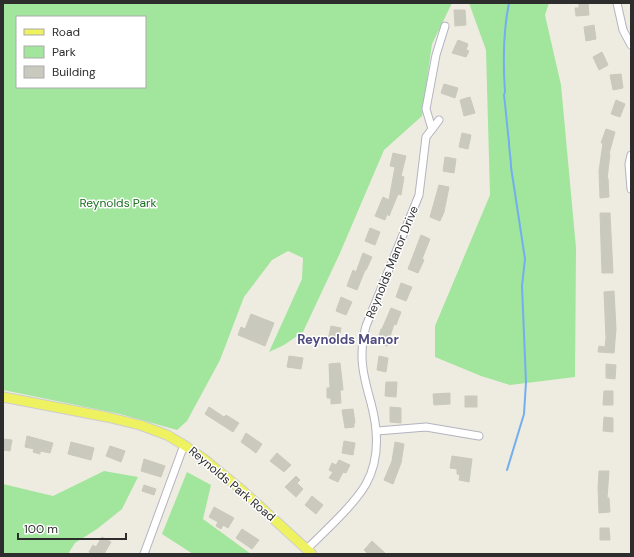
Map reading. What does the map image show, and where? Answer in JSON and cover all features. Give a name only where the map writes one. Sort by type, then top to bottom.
[{"type":"main road","name":"Reynolds Park Road","points":[[3,397],[108,417],[140,425],[166,435],[204,458],[243,491],[309,552]]},
{"type":"street","points":[[617,3],[623,30],[631,45]]},
{"type":"street","points":[[432,129],[426,109],[436,55],[445,26]]},
{"type":"street","name":"Reynolds Manor Drive","points":[[309,552],[366,483],[374,461],[377,431],[363,374],[361,361],[362,338],[418,195],[426,137],[439,120]]},
{"type":"street","points":[[631,155],[631,189]]},
{"type":"street","points":[[377,431],[426,427],[479,436]]},
{"type":"street","points":[[144,554],[184,445]]},
{"type":"green space","name":"Reynolds Park","points":[[3,3],[452,3],[432,44],[422,116],[384,150],[340,253],[303,332],[284,345],[269,352],[302,279],[303,258],[288,251],[272,260],[244,297],[220,360],[187,421],[177,430],[120,414],[3,390]]},
{"type":"green space","points":[[469,3],[549,3],[545,15],[561,85],[576,248],[575,377],[510,385],[481,376],[435,357],[435,326],[490,195],[486,50]]},
{"type":"green space","points":[[104,471],[138,477],[122,509],[97,529],[75,543],[68,554],[3,554],[3,484],[53,496]]},
{"type":"green space","points":[[187,472],[211,485],[203,519],[251,554],[193,554],[162,534]]},
{"type":"building","points":[[579,3],[588,3],[589,15],[576,16],[575,8],[579,8]]},
{"type":"building","points":[[454,10],[465,10],[466,25],[455,26]]},
{"type":"building","points":[[594,25],[596,39],[586,41],[584,27]]},
{"type":"building","points":[[458,40],[468,44],[466,50],[469,51],[466,57],[452,53]]},
{"type":"building","points":[[602,52],[608,65],[599,70],[593,57]]},
{"type":"building","points":[[621,74],[623,88],[613,90],[610,75]]},
{"type":"building","points":[[444,84],[458,88],[455,98],[441,93]]},
{"type":"building","points":[[470,97],[475,113],[464,116],[460,100]]},
{"type":"building","points":[[616,100],[625,104],[620,117],[611,114]]},
{"type":"building","points":[[606,129],[615,132],[609,154],[607,179],[608,178],[609,197],[600,198],[599,171],[603,143],[601,143]]},
{"type":"building","points":[[462,133],[471,135],[468,149],[459,147]]},
{"type":"building","points":[[393,153],[406,156],[401,176],[404,177],[401,195],[398,194],[389,216],[387,214],[385,220],[375,216],[383,197],[389,200],[395,167],[390,166]]},
{"type":"building","points":[[445,157],[456,159],[454,173],[443,171]]},
{"type":"building","points":[[439,185],[449,187],[444,212],[440,221],[430,217]]},
{"type":"building","points":[[600,213],[610,213],[613,273],[602,273]]},
{"type":"building","points":[[370,228],[380,232],[375,245],[365,241]]},
{"type":"building","points":[[421,235],[430,239],[422,259],[424,260],[418,273],[408,269]]},
{"type":"building","points":[[363,253],[372,257],[357,290],[347,286],[353,270],[356,272]]},
{"type":"building","points":[[401,283],[412,287],[406,301],[396,297]]},
{"type":"building","points":[[614,291],[616,329],[614,353],[598,352],[599,346],[605,347],[606,338],[604,292]]},
{"type":"building","points":[[341,297],[352,302],[346,315],[336,311]]},
{"type":"building","points":[[391,308],[401,312],[396,325],[394,324],[387,346],[377,343],[381,329]]},
{"type":"building","points":[[251,314],[274,323],[265,346],[238,335],[241,327],[245,329]]},
{"type":"building","points":[[331,326],[341,328],[338,343],[328,340]]},
{"type":"building","points":[[289,356],[303,358],[301,369],[287,367]]},
{"type":"building","points":[[379,356],[388,358],[386,372],[377,370]]},
{"type":"building","points":[[340,363],[343,390],[340,390],[341,403],[331,404],[331,398],[327,398],[327,388],[330,388],[329,364]]},
{"type":"building","points":[[606,364],[616,365],[615,379],[606,378]]},
{"type":"building","points":[[386,382],[397,382],[396,397],[385,396]]},
{"type":"building","points":[[604,391],[613,391],[613,405],[603,405]]},
{"type":"building","points":[[450,393],[450,404],[434,405],[433,394]]},
{"type":"building","points":[[465,396],[477,396],[477,407],[465,407]]},
{"type":"building","points":[[209,407],[224,417],[226,415],[239,423],[233,432],[205,414]]},
{"type":"building","points":[[390,407],[401,408],[401,423],[390,422]]},
{"type":"building","points":[[353,409],[355,423],[354,427],[345,428],[342,410]]},
{"type":"building","points":[[604,417],[613,418],[613,432],[603,431]]},
{"type":"building","points":[[246,433],[262,444],[256,453],[241,442]]},
{"type":"building","points":[[27,436],[53,443],[50,453],[40,451],[40,454],[33,452],[34,449],[25,447]]},
{"type":"building","points":[[3,439],[12,440],[10,451],[3,450]]},
{"type":"building","points":[[344,441],[355,443],[353,455],[342,453]]},
{"type":"building","points":[[71,442],[94,448],[91,460],[68,454]]},
{"type":"building","points":[[395,442],[404,444],[401,463],[393,484],[384,480],[392,461]]},
{"type":"building","points":[[110,446],[125,451],[121,462],[106,456]]},
{"type":"building","points":[[277,453],[291,465],[284,472],[270,461]]},
{"type":"building","points":[[452,456],[472,459],[469,482],[459,480],[460,475],[457,474],[457,469],[450,468]]},
{"type":"building","points":[[144,459],[165,466],[161,477],[141,471]]},
{"type":"building","points":[[339,460],[350,465],[346,473],[343,472],[338,482],[329,478],[333,472],[329,470],[332,463],[336,465]]},
{"type":"building","points":[[599,471],[609,471],[607,498],[609,498],[610,512],[599,513]]},
{"type":"building","points":[[296,476],[300,480],[297,483],[303,489],[296,497],[285,487]]},
{"type":"building","points":[[144,485],[156,489],[154,495],[142,491]]},
{"type":"building","points":[[312,496],[323,505],[316,514],[305,505]]},
{"type":"building","points":[[214,507],[234,518],[228,528],[223,525],[221,529],[216,526],[218,522],[209,517]]},
{"type":"building","points":[[600,528],[609,528],[610,540],[600,540]]},
{"type":"building","points":[[242,529],[259,540],[252,549],[236,538]]},
{"type":"building","points":[[102,537],[111,542],[104,554],[92,554],[89,552],[93,545],[96,547]]},
{"type":"building","points":[[372,541],[386,554],[368,554],[364,550]]},
{"type":"waterway","points":[[507,470],[524,414],[526,382],[522,286],[525,259],[511,167],[504,95],[505,36],[509,3]]},
{"type":"district","name":"Reynolds Manor","points":[[348,339]]}]
